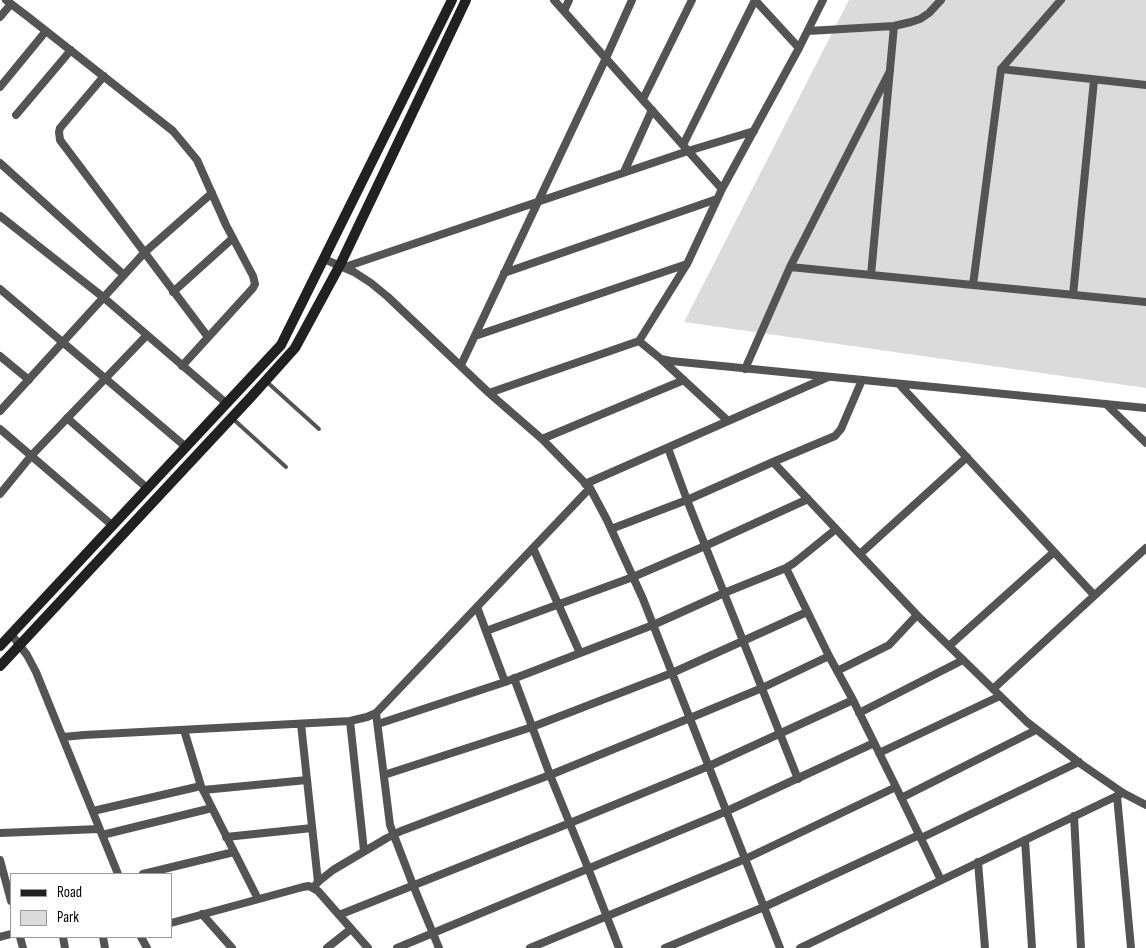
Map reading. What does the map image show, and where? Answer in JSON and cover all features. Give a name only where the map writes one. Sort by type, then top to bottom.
[{"type":"street","points":[[0,646],[281,345],[452,0]]},
{"type":"street","points":[[0,666],[295,348],[342,266],[466,0]]},
{"type":"street","points":[[554,0],[722,189]]},
{"type":"street","points":[[564,11],[569,0]]},
{"type":"street","points":[[461,365],[632,0]]},
{"type":"street","points":[[643,100],[692,0]]},
{"type":"street","points":[[686,148],[755,0],[799,48]]},
{"type":"street","points":[[490,392],[639,340],[687,264],[722,189],[823,0]]},
{"type":"street","points":[[808,31],[894,26],[920,19],[929,13],[941,0]]},
{"type":"street","points":[[973,285],[1001,69],[1061,0]]},
{"type":"street","points":[[0,17],[8,2],[173,131],[198,160],[233,238],[253,276],[254,284],[253,288],[182,366]]},
{"type":"street","points":[[871,275],[894,26]]},
{"type":"street","points":[[0,87],[46,31]]},
{"type":"street","points":[[16,115],[71,50]]},
{"type":"street","points":[[1001,69],[1146,85]]},
{"type":"street","points":[[745,369],[790,267],[890,71]]},
{"type":"street","points":[[104,76],[60,128],[60,140],[208,337]]},
{"type":"street","points":[[1073,295],[1094,80]]},
{"type":"street","points":[[624,172],[652,110]]},
{"type":"street","points":[[342,266],[538,202],[686,148],[754,132]]},
{"type":"street","points":[[0,163],[124,275]]},
{"type":"street","points":[[0,411],[145,252],[212,193]]},
{"type":"street","points":[[504,273],[717,199]]},
{"type":"street","points":[[0,216],[103,297],[226,403]]},
{"type":"street","points":[[173,292],[233,238]]},
{"type":"street","points":[[324,259],[342,266],[370,283],[388,297],[542,439],[588,486],[611,529],[653,625],[780,948]]},
{"type":"street","points":[[474,336],[687,264]]},
{"type":"street","points":[[790,267],[1146,302]]},
{"type":"street","points":[[0,289],[186,447]]},
{"type":"street","points":[[0,494],[31,456],[146,335]]},
{"type":"street","points":[[639,340],[728,421]]},
{"type":"street","points":[[0,356],[28,380]]},
{"type":"street","points":[[661,359],[745,369],[1146,408]]},
{"type":"street","points":[[63,737],[350,721],[376,713],[533,548],[588,486],[668,448],[829,377]]},
{"type":"street","points":[[542,439],[684,380]]},
{"type":"street","points":[[611,529],[687,500],[836,436],[862,380]]},
{"type":"street","points":[[899,384],[1094,595]]},
{"type":"street","points":[[1106,404],[1146,443]]},
{"type":"street","points":[[66,418],[147,488]]},
{"type":"street","points":[[0,430],[113,526]]},
{"type":"street","points":[[668,448],[798,779]]},
{"type":"street","points":[[860,554],[967,457]]},
{"type":"street","points":[[773,462],[917,615],[1027,722],[1120,794],[1146,805]]},
{"type":"street","points":[[486,630],[633,577],[808,499]]},
{"type":"street","points":[[378,724],[505,682],[653,625],[794,564],[836,529]]},
{"type":"street","points":[[533,548],[580,653]]},
{"type":"street","points":[[993,689],[1146,548]]},
{"type":"street","points":[[950,646],[1054,552]]},
{"type":"street","points":[[786,568],[941,880]]},
{"type":"street","points":[[477,607],[505,682]]},
{"type":"street","points":[[384,775],[532,727],[672,673],[807,612]]},
{"type":"street","points":[[837,671],[890,645],[917,615]]},
{"type":"street","points":[[11,634],[33,664],[118,873]]},
{"type":"street","points":[[172,923],[315,885],[333,870],[393,835],[550,775],[690,718],[762,688],[829,656]]},
{"type":"street","points":[[859,713],[964,660]]},
{"type":"street","points":[[514,678],[550,775],[619,948]]},
{"type":"street","points":[[879,753],[1000,696]]},
{"type":"street","points":[[339,915],[709,766],[853,700]]},
{"type":"street","points":[[376,713],[393,835],[439,948]]},
{"type":"street","points":[[350,721],[364,852]]},
{"type":"street","points":[[301,724],[312,828],[315,885],[318,891],[368,948]]},
{"type":"street","points":[[184,730],[202,788],[258,899]]},
{"type":"street","points":[[901,798],[1036,730]]},
{"type":"street","points":[[397,948],[726,811],[874,743]]},
{"type":"street","points":[[665,948],[764,907],[1079,762]]},
{"type":"street","points":[[93,812],[202,788],[307,780]]},
{"type":"street","points":[[530,948],[745,858],[896,788]]},
{"type":"street","points":[[800,948],[1120,794]]},
{"type":"street","points":[[1120,794],[1131,948]]},
{"type":"street","points":[[0,833],[101,832],[212,808]]},
{"type":"street","points":[[1074,816],[1081,948]]},
{"type":"street","points":[[226,837],[312,828]]},
{"type":"street","points":[[1025,840],[1032,948]]},
{"type":"street","points":[[147,873],[234,852]]},
{"type":"street","points":[[0,860],[3,883],[10,898]]},
{"type":"street","points":[[978,862],[985,948]]},
{"type":"street","points":[[202,914],[232,948]]},
{"type":"street","points":[[326,948],[351,929]]},
{"type":"lane","points":[[266,381],[320,429]]},
{"type":"lane","points":[[232,418],[286,467]]},
{"type":"green space","points":[[849,0],[1146,0],[1146,388],[684,322]]}]
